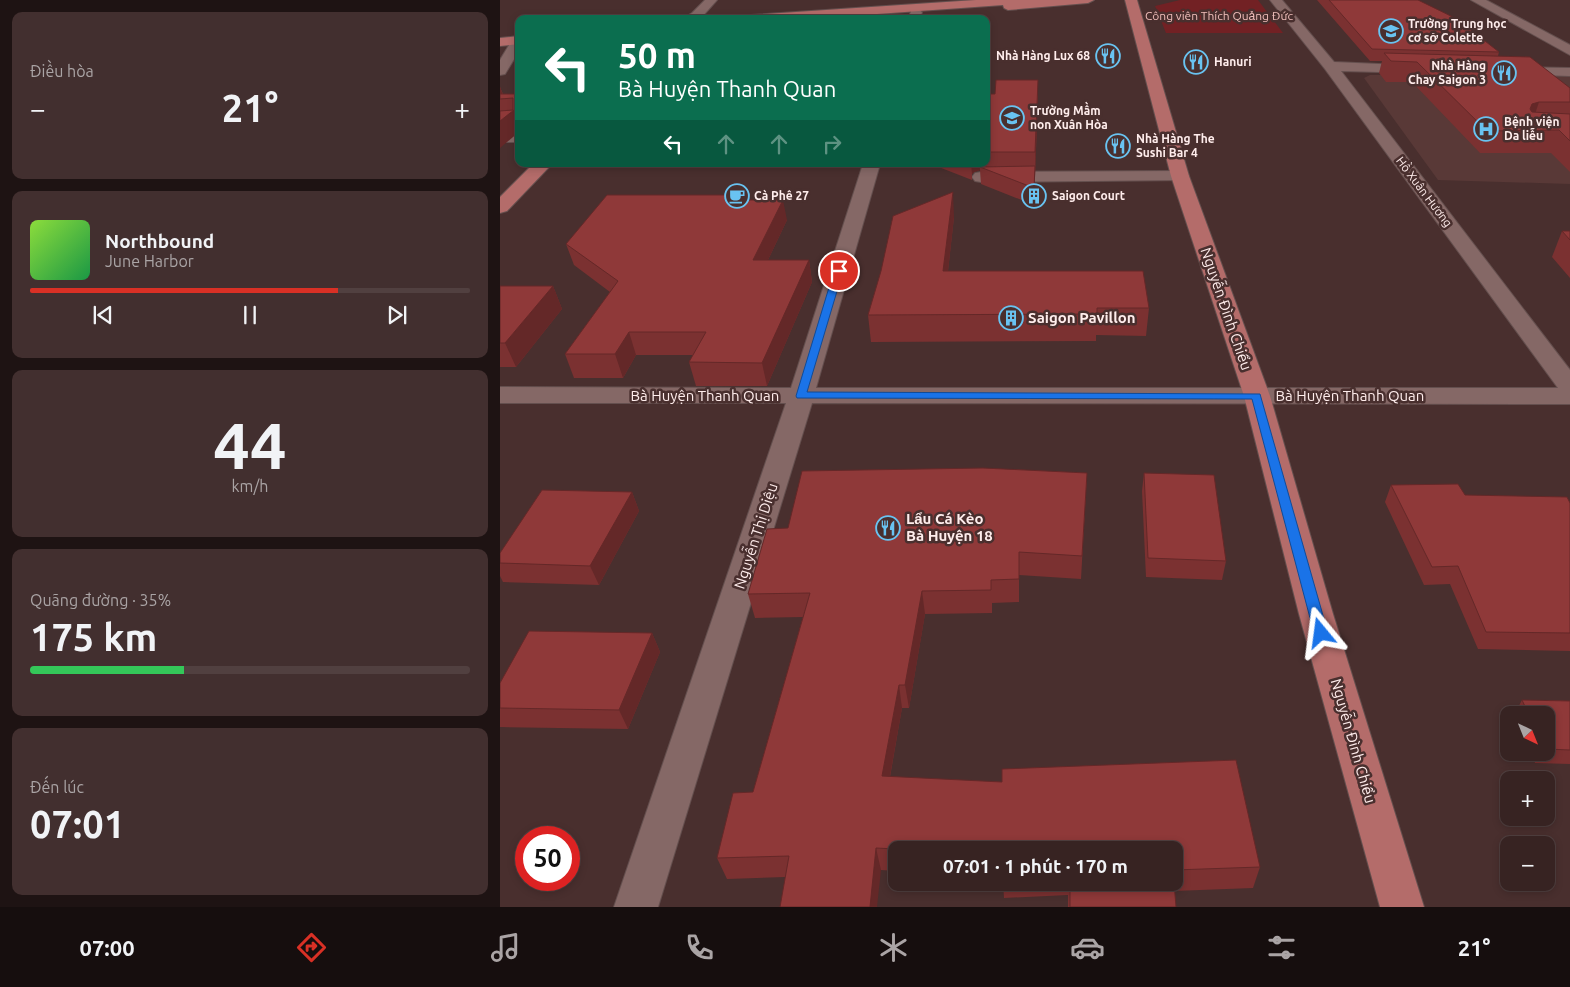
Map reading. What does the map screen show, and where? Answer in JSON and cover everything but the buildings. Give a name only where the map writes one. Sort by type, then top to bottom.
[{"type":"main road","points":[[861,15],[916,13],[936,3],[1026,0]]},
{"type":"main road","points":[[888,15],[1088,0]]},
{"type":"main road","name":"Nguyễn Đình Chiểu","points":[[1131,0],[1180,176],[1257,396],[1316,614],[1402,907]]},
{"type":"main road","points":[[500,36],[515,35]]},
{"type":"main road","points":[[500,42],[515,40]]},
{"type":"main road","points":[[500,207],[540,167]]},
{"type":"street","points":[[697,15],[711,0]]},
{"type":"street","name":"Hồ Xuân Hương","points":[[1276,0],[1330,66],[1570,387]]},
{"type":"street","points":[[1476,0],[1508,15],[1570,51]]},
{"type":"street","points":[[500,71],[515,47]]},
{"type":"street","points":[[1330,66],[1435,69]]},
{"type":"street","points":[[1502,71],[1567,73]]},
{"type":"street","points":[[500,125],[515,124]]},
{"type":"street","points":[[500,137],[515,136]]},
{"type":"street","name":"Nguyễn Thị Diệu","points":[[636,907],[801,396],[870,167]]},
{"type":"street","points":[[981,177],[1180,176]]},
{"type":"street","name":"Bà Huyện Thanh Quan","points":[[500,396],[1570,396]]},
{"type":"shaded area","name":"Bệnh viện Da liễu","points":[[1370,75],[1570,75],[1570,184],[1438,180],[1364,78]]},
{"type":"green space","name":"Công viên Thích Quảng Đức","points":[[1180,0],[1258,0],[1283,33],[1166,33],[1155,6]]},
{"type":"place","name":"Trường Trung học cơ sở Colette","points":[[1391,31]]},
{"type":"place","name":"Nhà Hàng Lux 68","points":[[1108,56]]},
{"type":"place","name":"Hanuri","points":[[1196,62]]},
{"type":"place","name":"Nhà Hàng Chay Saigon 3","points":[[1504,73]]},
{"type":"place","name":"Trường Mầm non Xuân Hòa","points":[[1012,118]]},
{"type":"place","name":"Bệnh viện Da liễu","points":[[1486,129]]},
{"type":"place","name":"Nhà Hàng The Sushi Bar 4","points":[[1118,146]]},
{"type":"place","name":"Cà Phê 27","points":[[737,196]]},
{"type":"place","name":"Saigon Court","points":[[1034,196]]},
{"type":"place","name":"Saigon Pavillon","points":[[1011,318]]},
{"type":"place","name":"Lẩu Cá Kèo Bà Huyện 18","points":[[888,528]]},
{"type":"route","points":[[839,271],[801,396],[1257,396],[1321,633]]}]
